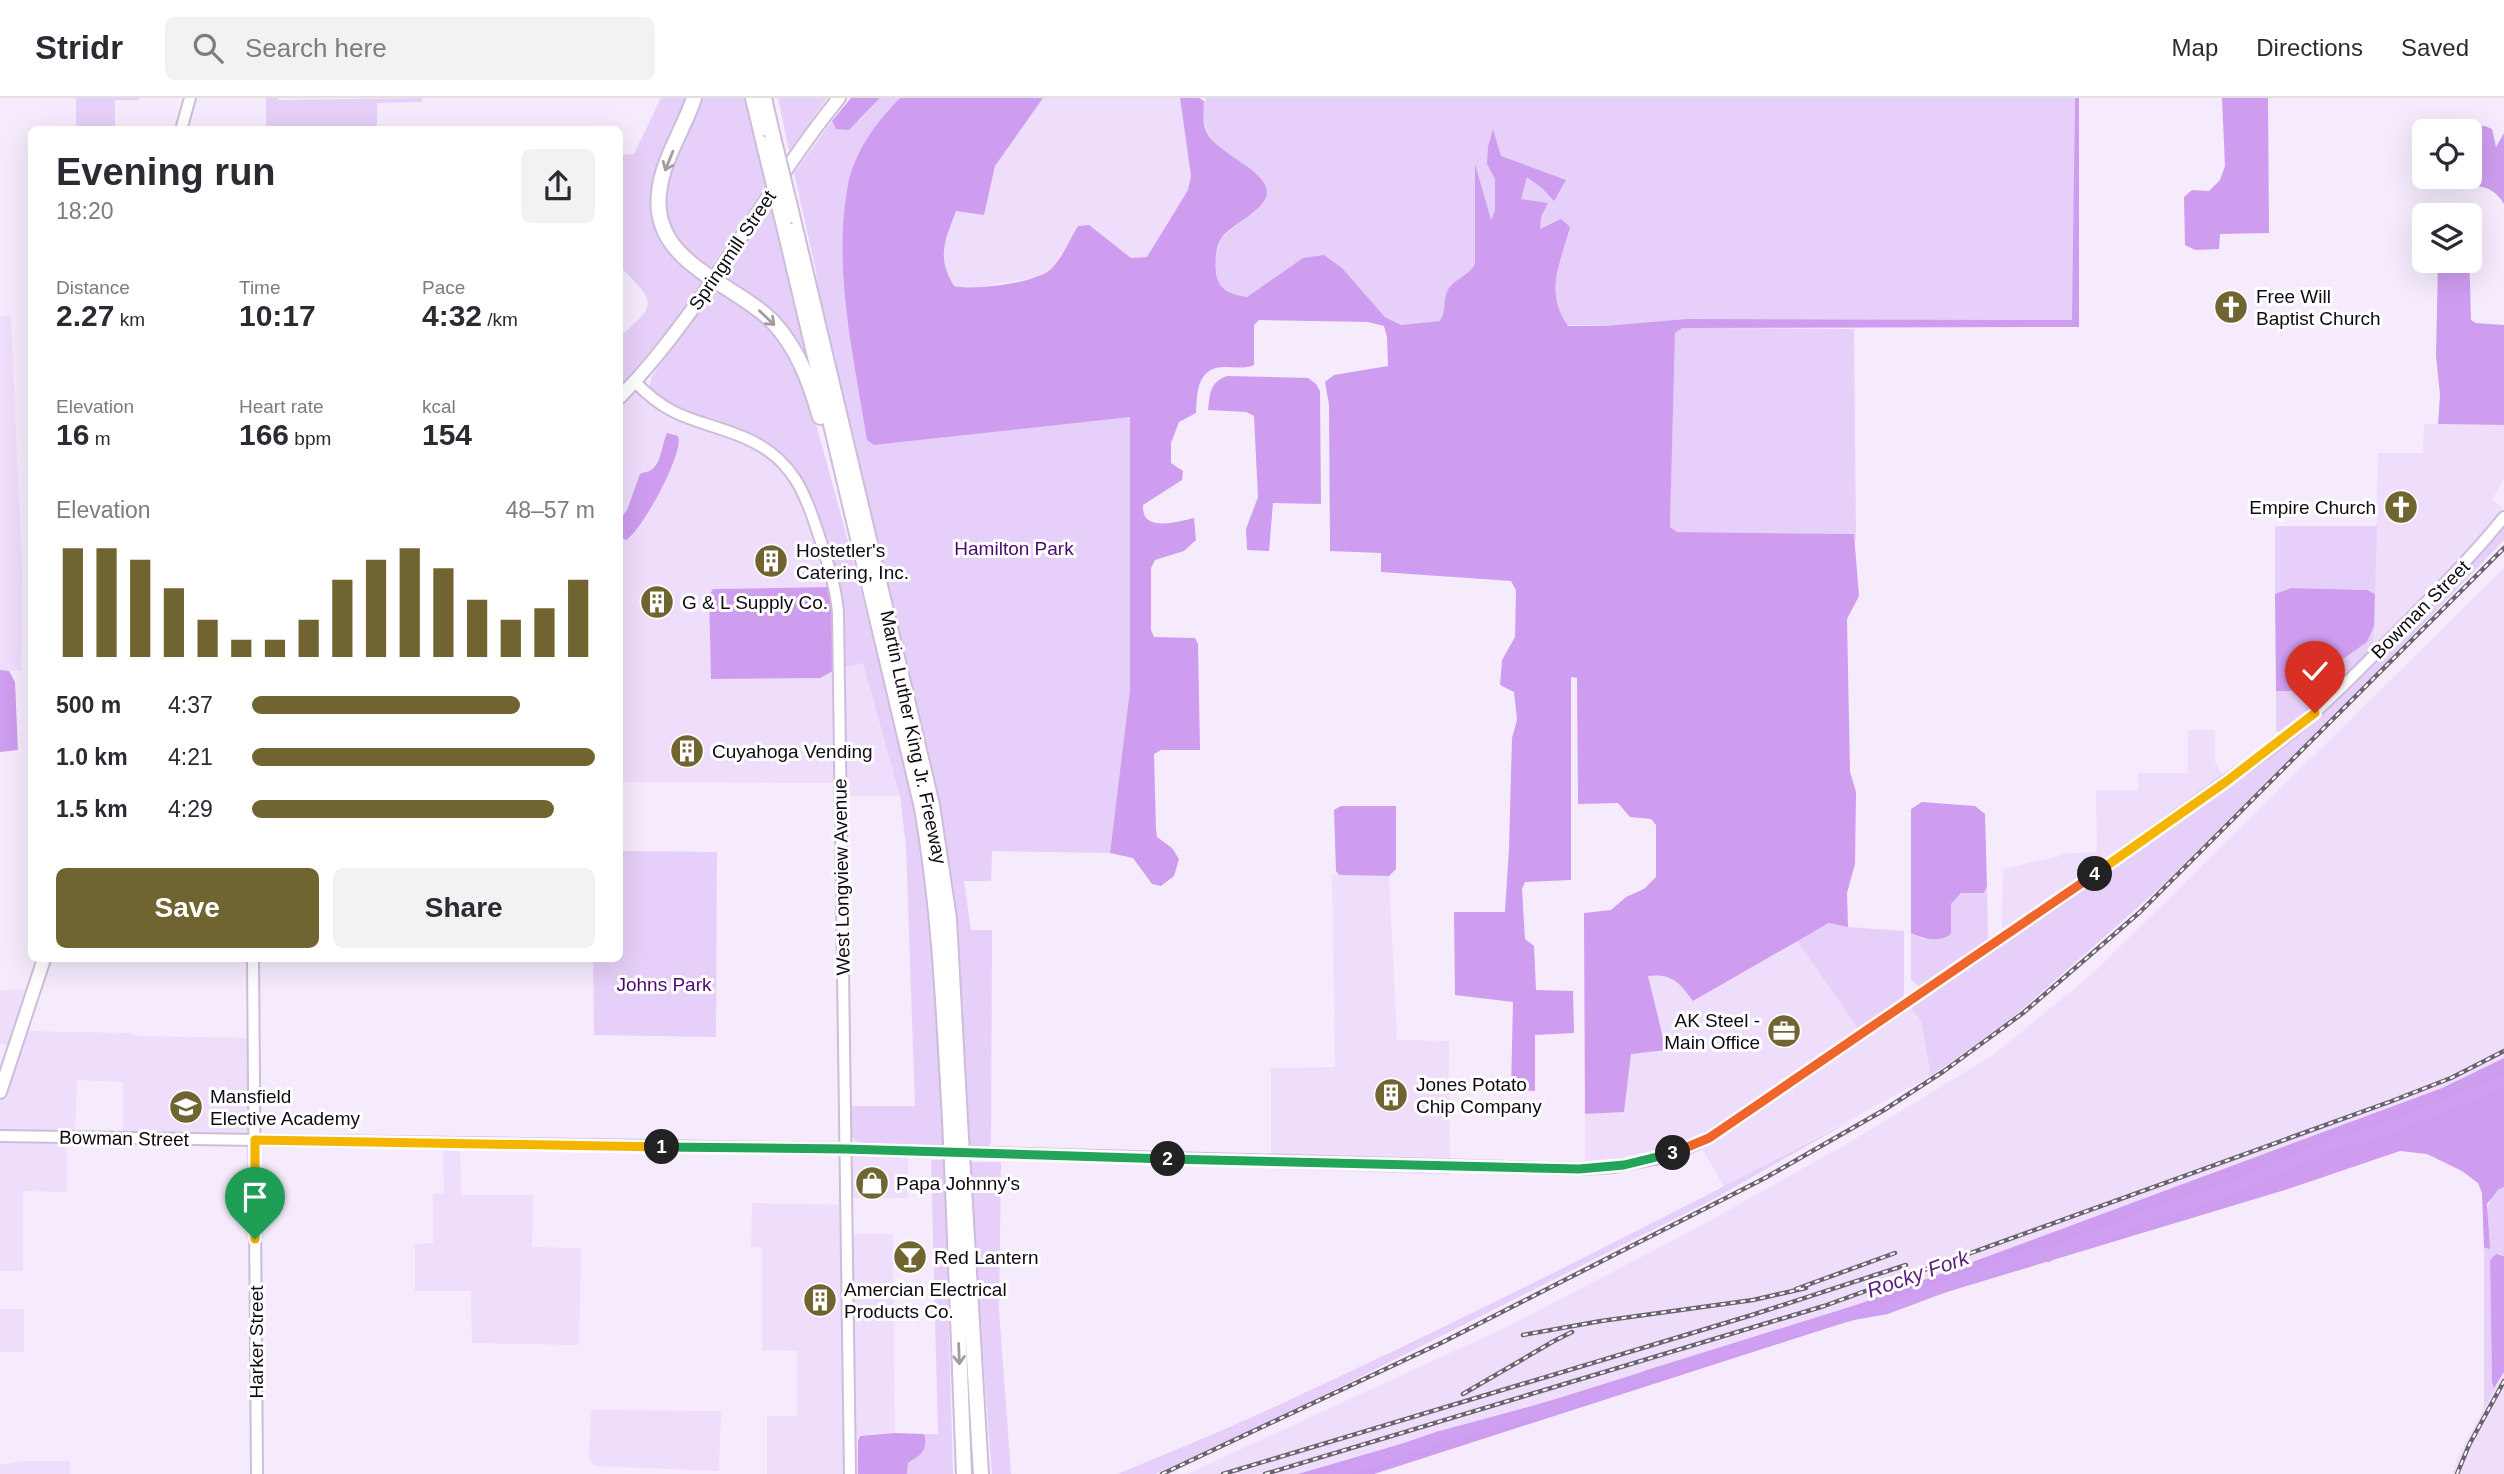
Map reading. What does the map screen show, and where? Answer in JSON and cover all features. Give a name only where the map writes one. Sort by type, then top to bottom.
[{"type":"highway","points":[[694,98],[662,179],[658,202],[660,217],[671,243],[685,259],[763,313],[782,333],[804,369],[821,419],[873,621],[896,693]]},
{"type":"highway","name":"Martin Luther King Jr. Freeway","points":[[753,98],[771,135]]},
{"type":"highway","name":"Martin Luther King Jr. Freeway","points":[[764,98],[922,808],[935,894],[955,1120]]},
{"type":"highway","points":[[771,135],[772,98]]},
{"type":"highway","name":"Martin Luther King Jr. Freeway","points":[[790,217],[811,295],[934,816],[950,938],[958,1188],[961,1472]]},
{"type":"highway","name":"Martin Luther King Jr. Freeway","points":[[958,1188],[983,1467]]},
{"type":"main road","name":"Springmill Street","points":[[623,394],[677,329],[839,98]]},
{"type":"main road","points":[[0,1092],[43,962]]},
{"type":"street","points":[[182,126],[190,98]]},
{"type":"street","name":"West Longview Avenue","points":[[635,382],[665,409],[747,439],[770,451],[785,465],[807,500],[835,589],[838,612],[850,1474]]},
{"type":"street","name":"Bowman Street","points":[[0,1136],[845,1149],[1579,1169],[1624,1165],[1679,1152],[1709,1138],[1953,972],[2216,789],[2291,733],[2346,685],[2470,558],[2504,517]]},
{"type":"street","name":"Harker Street","points":[[253,962],[257,1474]]},
{"type":"shaded area","points":[[851,98],[880,98],[849,130],[836,129],[832,121]]},
{"type":"shaded area","points":[[900,98],[1043,98],[995,166],[984,215],[956,211],[944,248],[945,266],[954,286],[975,287],[1020,282],[1045,273],[1060,258],[1078,226],[1089,225],[1131,258],[1147,257],[1188,190],[1191,176],[1180,98],[1199,98],[1204,101],[1204,125],[1210,137],[1258,175],[1267,192],[1262,204],[1227,232],[1218,245],[1217,279],[1227,291],[1247,297],[1303,258],[1324,255],[1342,268],[1385,317],[1401,325],[1440,321],[1449,288],[1475,264],[1475,164],[1491,220],[1495,211],[1495,179],[1487,164],[1493,129],[1501,156],[1566,180],[1554,201],[1527,177],[1521,199],[1548,203],[1541,217],[1540,229],[1561,219],[1570,227],[1555,289],[1561,314],[1568,326],[1604,326],[1686,319],[2072,320],[2075,98],[2079,98],[2079,327],[1682,328],[1675,333],[1670,527],[1677,532],[1854,534],[1859,596],[1847,619],[1850,772],[1856,792],[1855,864],[1847,893],[1848,927],[1829,923],[1693,1001],[1675,981],[1663,976],[1648,976],[1666,1050],[1631,1054],[1624,1112],[1585,1114],[1584,913],[1611,910],[1626,897],[1644,889],[1656,877],[1656,825],[1651,819],[1630,817],[1618,803],[1578,804],[1577,678],[1571,677],[1571,880],[1525,882],[1522,889],[1525,939],[1534,946],[1536,990],[1573,991],[1574,1033],[1535,1035],[1535,1091],[1511,1090],[1513,1002],[1455,995],[1454,912],[1505,912],[1512,738],[1517,720],[1514,692],[1500,685],[1502,660],[1515,637],[1516,590],[1511,581],[1381,572],[1381,553],[1330,551],[1329,405],[1325,382],[1334,375],[1388,366],[1384,326],[1368,322],[1259,320],[1254,325],[1254,365],[1209,371],[1200,382],[1196,413],[1179,422],[1171,443],[1171,463],[1183,471],[1182,480],[1143,505],[1144,514],[1148,519],[1161,524],[1194,518],[1196,540],[1184,551],[1155,560],[1151,568],[1151,630],[1154,637],[1195,638],[1198,644],[1200,750],[1161,750],[1154,754],[1157,837],[1172,848],[1179,859],[1174,876],[1161,886],[1152,884],[1133,858],[1110,853],[1130,689],[1130,417],[874,445],[867,440],[847,312],[842,247],[844,215],[851,172],[861,148],[883,116]]},
{"type":"shaded area","points":[[1043,98],[1180,98],[1191,176],[1188,190],[1147,257],[1131,258],[1089,226],[1079,226],[1052,268],[1038,277],[966,289],[953,285],[944,268],[943,249],[956,211],[984,215],[995,166]]},
{"type":"shaded area","points":[[2222,98],[2268,98],[2269,233],[2220,234],[2219,249],[2195,250],[2185,245],[2184,197],[2192,190],[2209,191],[2220,180],[2225,166]]},
{"type":"shaded area","points":[[2482,126],[2492,129],[2496,147],[2504,133],[2504,204],[2491,190],[2482,187]]},
{"type":"shaded area","points":[[2438,273],[2470,273],[2471,320],[2476,323],[2504,325],[2504,425],[2438,424],[2440,395],[2436,356]]},
{"type":"shaded area","points":[[0,316],[11,316],[22,571],[21,671],[0,670]]},
{"type":"shaded area","points":[[1227,376],[1308,378],[1320,391],[1321,504],[1273,503],[1269,551],[1247,550],[1246,529],[1258,497],[1254,416],[1246,412],[1208,410],[1214,385]]},
{"type":"shaded area","points":[[623,382],[659,409],[757,448],[777,464],[793,482],[805,507],[830,587],[713,589],[709,595],[711,679],[826,675],[863,662],[900,796],[844,796],[844,783],[623,782],[623,538],[631,537],[668,475],[673,433],[665,436],[661,454],[652,469],[640,474],[623,515]]},
{"type":"shaded area","points":[[2424,424],[2504,425],[2504,478],[2492,500],[2503,507],[2482,536],[2373,651],[2378,453],[2423,453]]},
{"type":"shaded area","points":[[667,433],[678,436],[675,458],[669,474],[651,508],[626,540],[623,538],[623,515],[640,474],[655,467]]},
{"type":"shaded area","points":[[2504,568],[2504,1058],[2442,1088],[1859,1304],[1559,1398],[1298,1474],[1187,1474],[1504,1328],[1680,1237],[1845,1145],[1993,1055],[2091,975]]},
{"type":"shaded area","points":[[830,587],[835,670],[820,678],[711,679],[709,595],[713,589]]},
{"type":"shaded area","points":[[2291,588],[2367,590],[2375,594],[2374,626],[2367,642],[2303,687],[2276,691],[2275,594]]},
{"type":"shaded area","points":[[0,670],[9,671],[15,682],[18,750],[0,752]]},
{"type":"shaded area","points":[[2188,730],[2215,730],[2215,762],[2224,777],[2002,932],[2003,869],[2062,854],[2097,852],[2096,790],[2138,790],[2138,773],[2188,773]]},
{"type":"shaded area","points":[[1922,802],[1975,806],[1985,814],[1987,886],[1984,893],[1961,893],[1951,904],[1951,934],[1936,939],[1911,933],[1911,809]]},
{"type":"shaded area","points":[[1341,806],[1396,806],[1396,869],[1389,876],[1339,875],[1336,871],[1334,810]]},
{"type":"shaded area","points":[[1332,875],[1389,876],[1397,1040],[1449,1041],[1450,1175],[1271,1169],[1271,1068],[1335,1067]]},
{"type":"shaded area","points":[[1797,941],[1858,1028],[1904,997],[1921,1019],[1931,1076],[1724,1187],[1703,1150],[1658,1166],[1585,1176],[1585,1114],[1624,1112],[1631,1054],[1647,976],[1663,974],[1682,985],[1694,1001]]},
{"type":"shaded area","points":[[39,989],[25,1031],[249,1038],[250,1134],[123,1132],[123,1082],[77,1080],[75,1137],[67,1138],[67,1192],[23,1191],[23,1271],[0,1271],[0,1075],[10,1045],[0,1044],[0,990]]},
{"type":"shaded area","points":[[2504,1058],[2504,1187],[2498,1190],[2487,1204],[2490,1249],[2484,1248],[2482,1193],[2478,1183],[2462,1171],[2427,1154],[2400,1151],[2288,1189],[1834,1326],[1374,1474],[1298,1474],[1559,1398],[1859,1304],[2442,1088]]},
{"type":"shaded area","points":[[854,1140],[858,1143],[908,1144],[908,1198],[851,1198],[850,1159]]},
{"type":"shaded area","points":[[443,1148],[460,1149],[461,1195],[533,1195],[532,1247],[581,1248],[579,1345],[472,1343],[471,1291],[415,1291],[415,1244],[433,1243],[433,1194],[444,1193]]},
{"type":"shaded area","points":[[752,1203],[852,1205],[852,1234],[893,1234],[895,1433],[860,1436],[858,1474],[767,1474],[767,1416],[797,1416],[797,1351],[762,1350],[762,1248],[751,1247]]},
{"type":"shaded area","points":[[2496,1254],[2504,1256],[2504,1372],[2494,1388],[2490,1260]]},
{"type":"shaded area","points":[[0,1309],[24,1309],[24,1352],[0,1352]]},
{"type":"shaded area","points":[[2504,1372],[2504,1474],[2452,1474],[2458,1457]]},
{"type":"shaded area","points":[[591,1410],[721,1411],[719,1471],[596,1466],[591,1463],[589,1457]]},
{"type":"shaded area","points":[[924,1434],[925,1448],[908,1463],[907,1474],[858,1474],[860,1436]]},
{"type":"shaded area","points":[[22,1461],[70,1461],[70,1474],[0,1474],[0,1465]]},
{"type":"green space","points":[[76,98],[139,98],[115,100],[115,126],[76,126]]},
{"type":"green space","points":[[266,98],[422,98],[422,102],[377,103],[377,126],[266,126]]},
{"type":"green space","points":[[661,98],[689,98],[654,211],[703,280],[668,330],[623,382],[623,333],[642,316],[648,302],[640,287],[623,269],[623,155],[634,154]]},
{"type":"green space","points":[[698,98],[745,98],[766,185],[709,270],[685,253],[666,220],[664,184]]},
{"type":"green space","points":[[778,98],[827,98],[789,151]]},
{"type":"green space","name":"Hamilton Park","points":[[880,98],[900,98],[868,138],[851,172],[842,247],[851,345],[867,440],[875,445],[1130,416],[1130,689],[1110,853],[992,851],[991,881],[964,881],[971,930],[992,930],[991,1142],[987,1148],[970,1147],[958,923],[941,813],[819,297],[816,271],[794,173],[832,121],[836,129],[860,120]]},
{"type":"green space","points":[[1206,98],[2075,98],[2073,320],[1686,319],[1604,326],[1440,322],[1401,325],[1385,317],[1342,268],[1303,258],[1247,297],[1231,295],[1217,282],[1215,259],[1221,238],[1264,202],[1262,180],[1229,156],[1210,136],[1203,112]]},
{"type":"green space","points":[[771,208],[810,366],[724,279]]},
{"type":"green space","points":[[717,287],[759,316],[782,341],[806,387],[852,556],[910,786],[924,871],[934,957],[943,1146],[858,1143],[850,1135],[848,1106],[915,1106],[906,845],[900,796],[863,663],[843,667],[837,579],[813,500],[798,472],[763,441],[734,428],[680,412],[649,387],[652,376]]},
{"type":"green space","points":[[1682,328],[1854,329],[1856,542],[1854,534],[1676,532],[1670,527],[1675,333]]},
{"type":"green space","points":[[2275,526],[2377,526],[2375,594],[2367,590],[2291,588],[2275,594]]},
{"type":"green space","points":[[2504,527],[2504,540],[2302,751],[2170,879],[2011,1019],[1931,1076],[1921,1020],[1910,1007],[2068,899],[2305,728],[2382,654]]},
{"type":"green space","points":[[2374,626],[2373,651],[2310,713],[2285,733],[2276,731],[2276,691],[2289,691],[2367,642]]},
{"type":"green space","name":"Johns Park","points":[[623,851],[717,852],[716,1037],[594,1035],[593,962],[623,962]]},
{"type":"green space","points":[[1987,886],[1988,942],[1920,987],[1911,980],[1911,933],[1923,939],[1951,934],[1951,904],[1961,893],[1984,893]]},
{"type":"green space","points":[[1830,923],[1904,931],[1904,997],[1858,1028],[1797,941]]},
{"type":"green space","points":[[1863,1114],[1710,1201],[1274,1420],[1155,1474],[1118,1474],[1250,1418],[1405,1346],[1635,1232]]},
{"type":"green space","points":[[931,1160],[944,1160],[953,1474],[907,1474],[908,1463],[925,1448],[924,1434],[938,1434]]},
{"type":"green space","points":[[971,1162],[1001,1162],[999,1310],[1011,1474],[992,1474]]},
{"type":"green space","points":[[2504,1187],[2504,1256],[2500,1254],[2490,1260],[2492,1382],[2496,1387],[2484,1409],[2484,1248],[2488,1249],[2487,1214],[2491,1198]]},
{"type":"waterway","name":"Rocky Fork","points":[[1333,1474],[1440,1437],[1605,1393],[1648,1376],[1816,1324],[1887,1308],[2023,1257],[2048,1256],[2077,1241],[2230,1189],[2329,1145],[2374,1134],[2504,1081]]},
{"type":"railway","points":[[1162,1474],[1443,1342],[1765,1178],[1884,1110],[1944,1071],[2023,1013],[2140,912],[2504,548]]},
{"type":"railway","points":[[1265,1474],[1824,1306],[2392,1101],[2451,1078],[2504,1051]]},
{"type":"railway","points":[[1796,1289],[1895,1253]]},
{"type":"railway","points":[[1223,1474],[1752,1315],[1906,1265]]},
{"type":"railway","points":[[1523,1335],[1601,1321],[1753,1300],[1806,1288]]},
{"type":"railway","points":[[1463,1394],[1572,1332]]},
{"type":"railway","points":[[2457,1474],[2469,1445],[2504,1381]]},
{"type":"place","name":"Free Will Baptist Church","points":[[2231,307]]},
{"type":"place","name":"Empire Church","points":[[2401,507]]},
{"type":"place","name":"Hostetler's Catering, Inc.","points":[[771,561]]},
{"type":"place","name":"G & L Supply Co.","points":[[657,602]]},
{"type":"place","name":"Cuyahoga Vending","points":[[687,751]]},
{"type":"place","name":"AK Steel - Main Office","points":[[1784,1031]]},
{"type":"place","name":"Jones Potato Chip Company","points":[[1391,1095]]},
{"type":"place","name":"Mansfield Elective Academy","points":[[186,1107]]},
{"type":"place","name":"Papa Johnny's","points":[[872,1183]]},
{"type":"place","name":"Red Lantern","points":[[910,1257]]},
{"type":"place","name":"Amercian Electrical Products Co.","points":[[820,1300]]},
{"type":"route","points":[[255,1239],[255,1140],[845,1149],[1579,1169],[1624,1165],[1666,1156],[1709,1138],[1953,972],[2227,781],[2315,713]]}]
